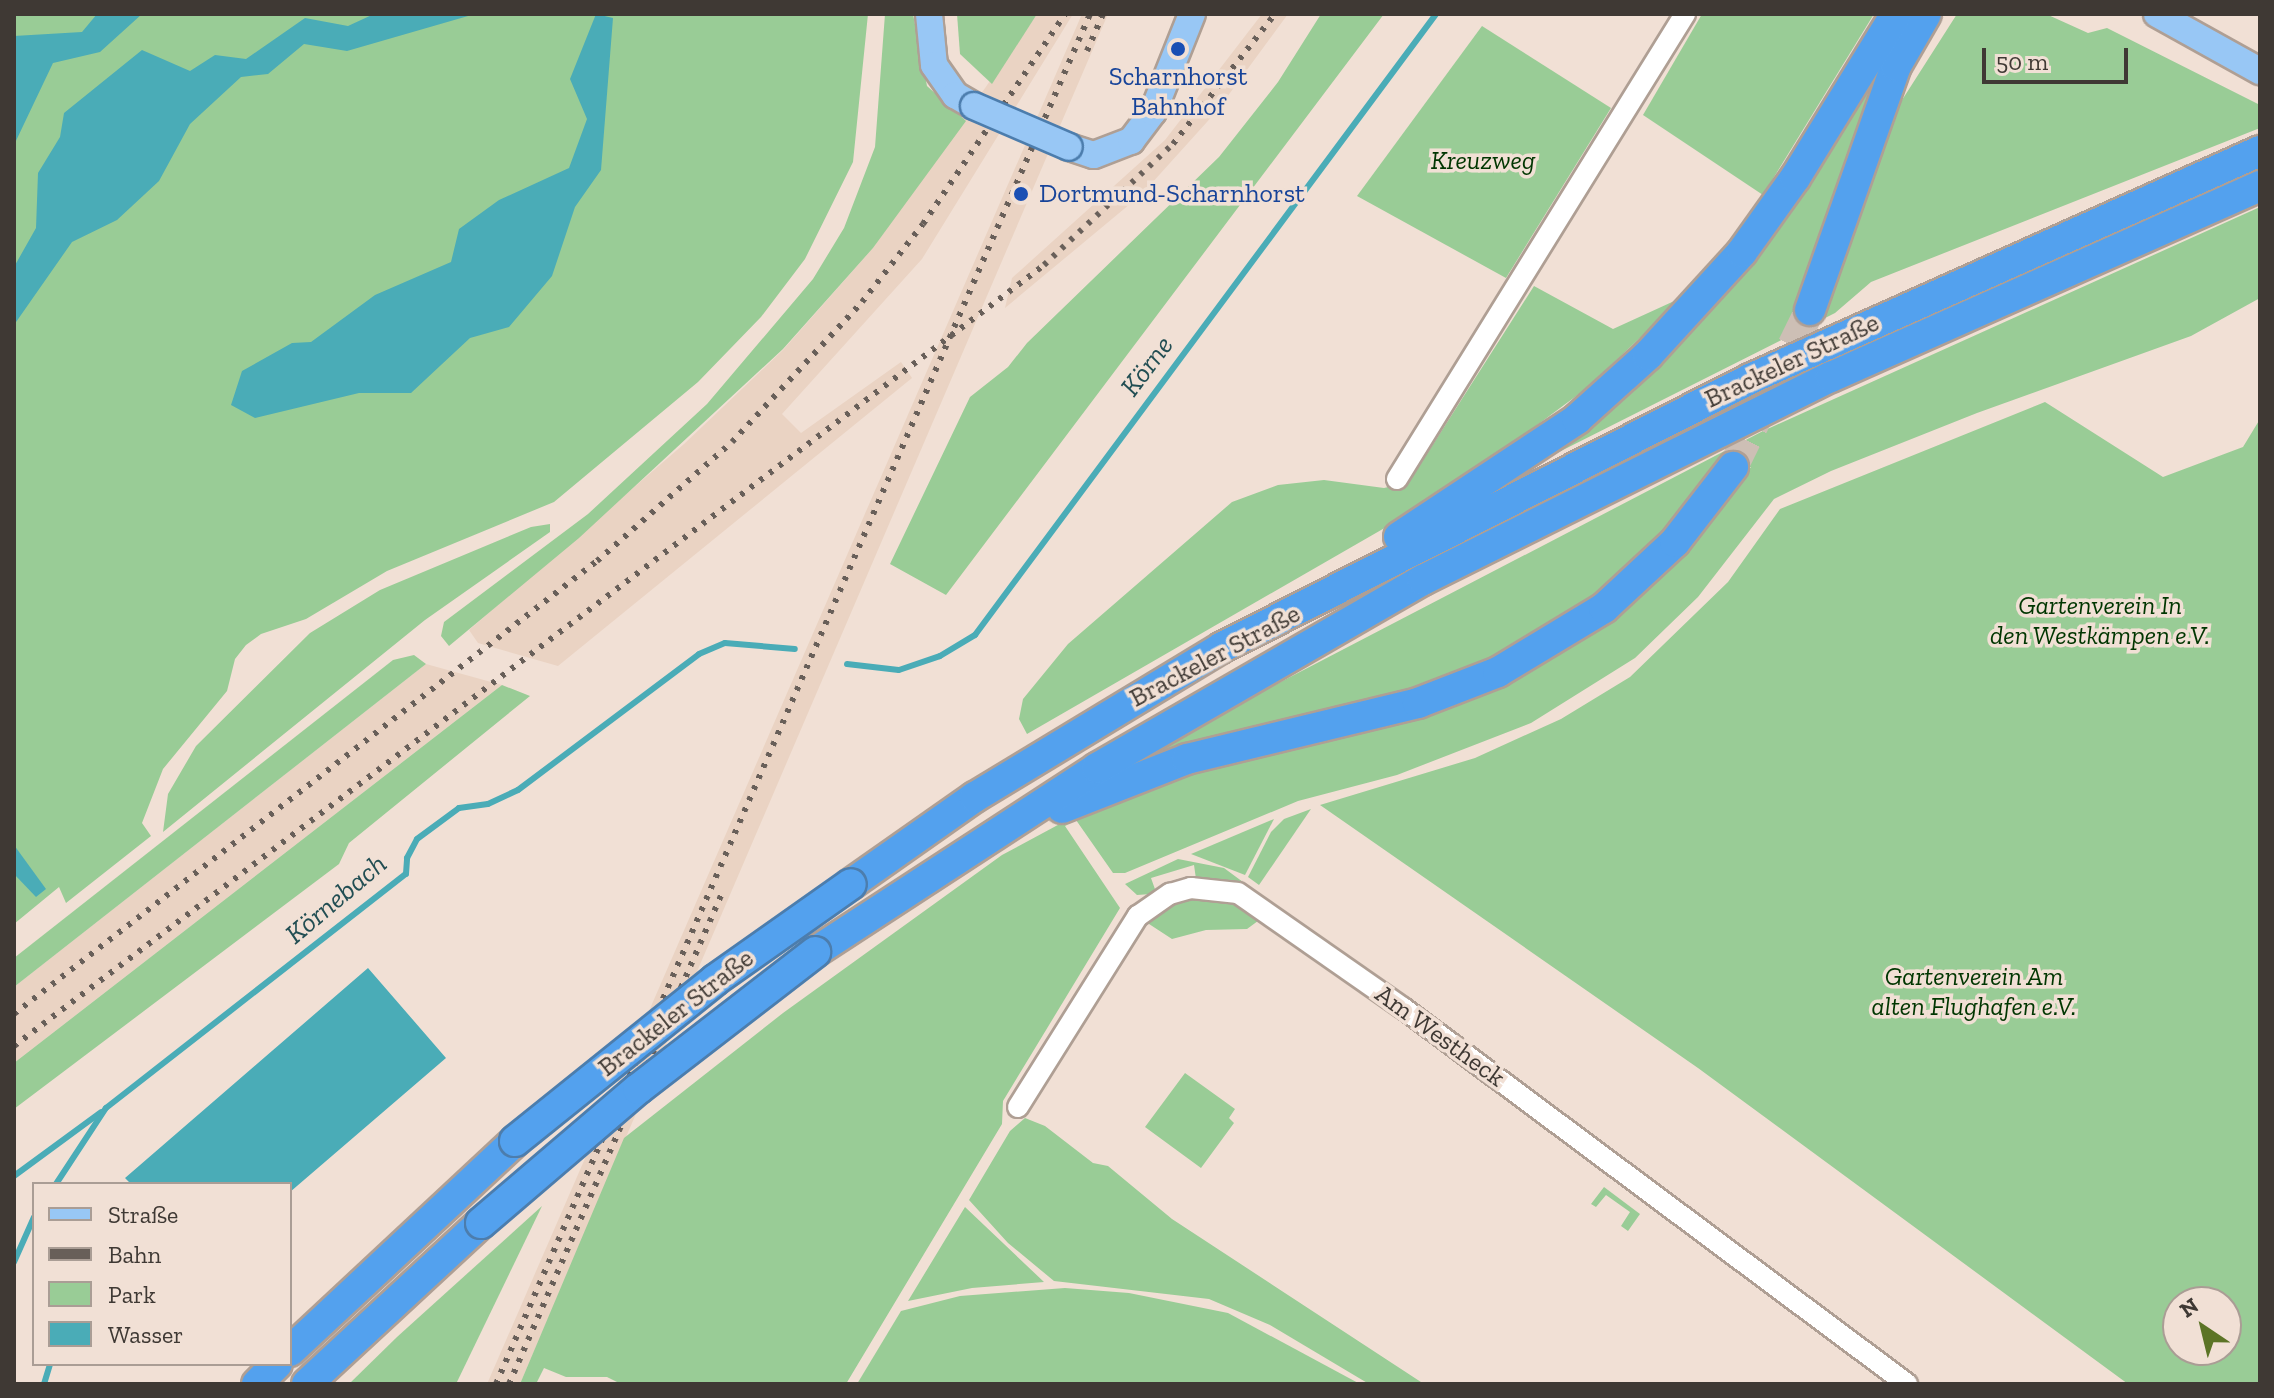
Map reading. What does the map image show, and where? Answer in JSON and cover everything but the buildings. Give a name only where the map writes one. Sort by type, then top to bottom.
[{"type":"highway","points":[[1221,648],[1272,607],[1502,473],[1577,419],[1648,355],[1742,252],[1795,178],[1896,14]]},
{"type":"highway","points":[[1810,310],[1896,66],[1926,14]]},
{"type":"highway","name":"Brackeler Straße","points":[[292,1349],[515,1141],[715,980],[975,797],[1221,648],[1750,379],[2254,154]]},
{"type":"highway","name":"Brackeler Straße","points":[[307,1384],[481,1223],[638,1089],[815,952],[946,862],[1259,672],[1437,572],[1831,377],[2260,186]]},
{"type":"highway","points":[[946,862],[1116,784],[1187,759],[1418,703],[1498,672],[1604,608],[1675,542],[1733,467]]},
{"type":"highway","points":[[257,1384],[275,1366]]},
{"type":"main road","points":[[929,14],[934,65],[955,95],[974,106],[1094,155],[1112,152],[1131,141],[1153,112],[1192,14]]},
{"type":"main road","points":[[2157,14],[2260,71]]},
{"type":"street","points":[[1397,479],[1685,14]]},
{"type":"street","name":"Am Westheck","points":[[1018,1107],[1138,916],[1170,894],[1191,888],[1238,893],[1403,1008],[1907,1384]]},
{"type":"shaded area","points":[[1037,14],[1073,14],[922,259],[782,414],[801,433],[901,362],[912,378],[558,666],[478,643],[469,630],[684,444],[783,350],[873,248]]},
{"type":"shaded area","points":[[1082,14],[1108,14],[520,1384],[487,1384]]},
{"type":"shaded area","points":[[1262,14],[1288,14],[1216,112],[1142,194],[1005,308],[1012,278],[1165,140]]},
{"type":"shaded area","points":[[426,664],[502,685],[14,1063],[14,987]]},
{"type":"green space","points":[[14,14],[868,14],[853,162],[805,259],[761,317],[698,382],[554,502],[387,571],[306,619],[261,634],[246,645],[235,659],[227,691],[163,769],[142,823],[151,836],[66,903],[59,887],[14,924]]},
{"type":"green space","points":[[885,14],[913,14],[927,86],[966,121],[873,248],[783,349],[579,538],[449,646],[441,636],[444,622],[588,514],[707,404],[813,279],[844,228],[875,147]]},
{"type":"green space","points":[[957,14],[1037,14],[992,84],[960,54]]},
{"type":"green space","points":[[1321,14],[1384,14],[946,595],[890,564],[970,397],[1008,367],[1027,343],[1219,157],[1278,82]]},
{"type":"green space","points":[[1702,14],[1874,14],[1763,195],[1643,115]]},
{"type":"green space","points":[[1957,14],[2046,14],[2088,33],[2107,28],[2260,105],[2260,128],[1871,282],[1835,313],[1551,456],[1625,391],[1884,59],[1794,313],[1826,308],[1888,122]]},
{"type":"green space","name":"Kreuzweg","points":[[1482,26],[1611,108],[1506,278],[1357,196]]},
{"type":"green space","points":[[2260,207],[2260,298],[2191,336],[1977,413],[1831,471],[1774,499],[1698,597],[1635,658],[1531,723],[1397,775],[1298,801],[1125,873],[1113,873],[1076,820],[1065,826],[1120,908],[1003,1101],[1002,1124],[846,1384],[621,1384],[607,1377],[566,1377],[544,1368],[536,1384],[520,1384],[624,1138],[783,1013],[1002,855],[1108,798],[1513,678],[1731,493],[1751,467],[1715,468],[1688,510],[1621,579],[1563,625],[1426,690],[1148,757],[1250,698],[1763,431]]},
{"type":"green space","points":[[1534,286],[1613,329],[1683,297],[1587,388],[1482,466],[1395,522],[1027,734],[1019,719],[1023,699],[1068,644],[1232,502],[1278,485],[1324,480],[1384,488],[1409,482]]},
{"type":"green space","name":"Gartenverein Am alten Flughafen e.V.","points":[[2045,402],[2163,477],[2243,447],[2260,419],[2260,1384],[2128,1384],[1698,1068],[1320,805],[1475,758],[1561,719],[1630,677],[1728,582],[1780,509]]},
{"type":"green space","points":[[550,524],[550,532],[425,620],[163,832],[168,794],[196,746],[310,633],[380,590],[531,527]]},
{"type":"green space","points":[[414,655],[426,664],[14,987],[14,958],[393,660]]},
{"type":"green space","points":[[502,685],[530,696],[349,843],[339,864],[14,1109],[14,1063]]},
{"type":"green space","points":[[1311,809],[1259,885],[1248,877],[1271,832],[1284,819]]},
{"type":"green space","points":[[1274,819],[1245,875],[1191,854]]},
{"type":"green space","points":[[1178,859],[1224,868],[1247,885],[1196,879],[1194,865],[1151,878],[1156,892],[1151,894],[1137,895],[1125,884]]},
{"type":"green space","points":[[1196,896],[1240,905],[1262,918],[1247,929],[1206,930],[1172,939],[1146,922],[1172,902]]},
{"type":"green space","points":[[1185,1073],[1235,1109],[1229,1118],[1234,1123],[1201,1168],[1145,1127]]},
{"type":"green space","points":[[1025,1118],[1045,1126],[1093,1163],[1108,1166],[1172,1219],[1424,1384],[1369,1384],[1270,1325],[1209,1299],[1054,1281],[1008,1243],[969,1200],[1010,1131]]},
{"type":"green space","points":[[1604,1187],[1640,1214],[1628,1231],[1621,1226],[1630,1212],[1606,1195],[1596,1207],[1591,1204]]},
{"type":"green space","points":[[542,1206],[456,1384],[349,1384],[397,1337]]},
{"type":"green space","points":[[965,1207],[1044,1282],[972,1288],[908,1301]]},
{"type":"green space","points":[[1065,1288],[1129,1293],[1228,1313],[1360,1384],[857,1384],[901,1311],[960,1296]]},
{"type":"water","points":[[97,14],[142,14],[100,52],[53,63],[14,145],[14,36],[82,32]]},
{"type":"water","points":[[374,14],[475,14],[347,51],[304,44],[268,74],[241,77],[190,124],[159,181],[117,220],[72,242],[14,325],[14,267],[36,228],[38,173],[60,137],[64,113],[142,50],[190,71],[215,55],[246,59],[305,18],[348,26]]},
{"type":"water","points":[[596,14],[613,18],[601,170],[575,207],[552,276],[509,327],[470,338],[411,393],[359,393],[255,418],[231,405],[242,371],[292,343],[311,342],[375,295],[451,262],[459,229],[499,200],[569,168],[587,119],[570,79]]},
{"type":"water","points":[[14,845],[46,889],[36,897],[14,874]]},
{"type":"water","points":[[368,968],[446,1058],[292,1190],[292,1182],[129,1182],[125,1178]]},
{"type":"waterway","name":"Körne","points":[[847,664],[899,670],[940,656],[975,635],[1436,14]]},
{"type":"waterway","name":"Körnebach","points":[[57,1182],[106,1108],[406,874],[407,858],[417,839],[459,808],[488,804],[518,790],[699,654],[725,643],[795,649]]},
{"type":"waterway","points":[[14,1176],[101,1112]]},
{"type":"waterway","name":"Körnebach","points":[[14,1262],[32,1222]]},
{"type":"waterway","points":[[44,1384],[49,1366]]},
{"type":"tunnel","points":[[1733,467],[1810,310]]},
{"type":"railway","points":[[14,1014],[597,561],[732,442],[862,302],[923,224],[1065,14]]},
{"type":"railway","points":[[496,1384],[1090,14]]},
{"type":"railway","points":[[1087,51],[1103,14]]},
{"type":"railway","points":[[14,1046],[1044,265],[1173,144],[1275,14]]},
{"type":"railway","points":[[509,1384],[723,891]]},
{"type":"place","name":"Scharnhorst Bahnhof","points":[[1178,49]]},
{"type":"place","name":"Dortmund-Scharnhorst","points":[[1021,194]]},
{"type":"park label","name":"Gartenverein In den Westkämpen e.V.","points":[[2100,621]]}]
